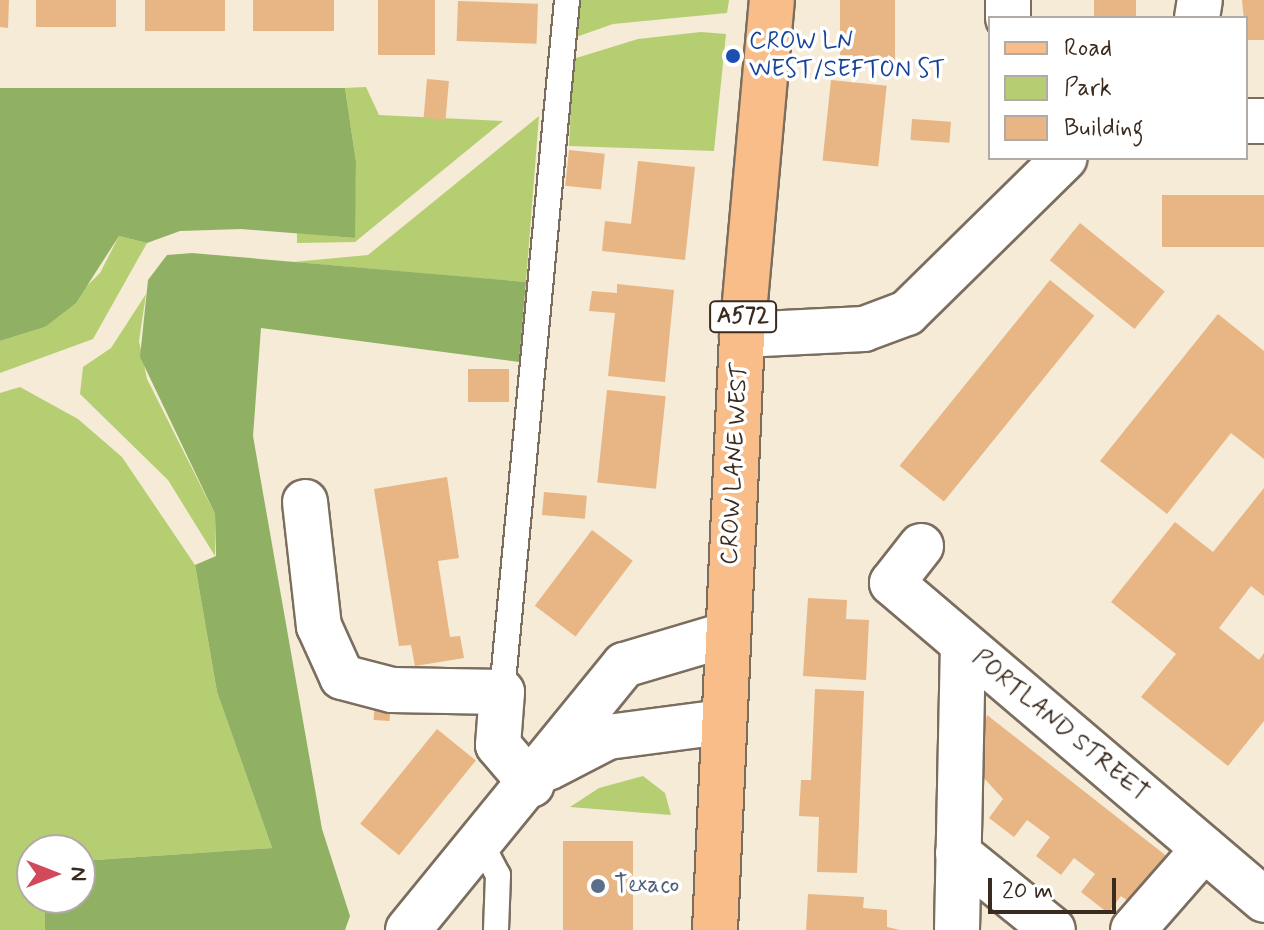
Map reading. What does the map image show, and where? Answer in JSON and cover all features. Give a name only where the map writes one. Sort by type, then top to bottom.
[{"type":"main road","name":"CROW LANE WEST","points":[[715,930],[725,635],[742,335],[772,0]]},
{"type":"street","points":[[742,335],[864,329],[907,313],[1050,162]]},
{"type":"street","points":[[305,502],[319,626],[342,677],[392,690],[502,692],[498,745],[539,777]]},
{"type":"street","name":"PORTLAND STREET","points":[[921,546],[892,583],[1264,900]]},
{"type":"street","points":[[408,930],[539,777],[624,665],[725,635]]},
{"type":"street","points":[[957,930],[963,644]]},
{"type":"street","points":[[539,777],[608,737],[722,722]]},
{"type":"street","points":[[1133,930],[1204,849]]},
{"type":"street","points":[[958,853],[1053,930]]},
{"type":"lane","points":[[502,692],[567,0]]},
{"type":"lane","points":[[482,845],[498,875],[496,930]]},
{"type":"green space","points":[[579,0],[729,0],[727,13],[613,24],[576,37]]},
{"type":"green space","points":[[701,32],[726,34],[714,151],[569,146],[573,59],[638,39]]},
{"type":"green space","points":[[366,87],[379,115],[503,121],[355,242],[297,243],[297,233],[354,238],[356,162],[345,88]]},
{"type":"green space","points":[[0,88],[345,88],[356,162],[355,238],[241,229],[180,231],[147,243],[119,236],[76,303],[45,327],[0,341]]},
{"type":"green space","points":[[539,116],[526,282],[293,262],[368,255]]},
{"type":"green space","points":[[119,236],[147,243],[93,339],[0,373],[0,341],[45,327],[100,273]]},
{"type":"green space","points":[[192,253],[526,282],[519,362],[261,328],[253,436],[322,829],[350,916],[345,930],[45,930],[45,914],[96,914],[96,860],[272,848],[217,692],[195,565],[216,556],[215,514],[140,357],[148,280],[167,255]]},
{"type":"green space","points":[[146,294],[139,341],[147,379],[215,514],[215,556],[168,480],[80,394],[83,367],[111,348]]},
{"type":"green space","points":[[20,387],[78,419],[122,457],[195,565],[217,692],[272,848],[96,860],[96,834],[16,834],[16,914],[45,914],[45,930],[0,930],[0,393]]},
{"type":"green space","points":[[643,776],[665,793],[671,815],[570,807],[599,788]]},
{"type":"building","points":[[0,0],[9,0],[8,28],[0,27]]},
{"type":"building","points":[[36,0],[116,0],[116,27],[36,27]]},
{"type":"building","points":[[145,0],[225,0],[225,31],[145,31]]},
{"type":"building","points":[[253,0],[334,0],[334,31],[253,31]]},
{"type":"building","points":[[378,0],[435,0],[435,55],[378,55]]},
{"type":"building","points":[[840,0],[895,0],[895,63],[840,63]]},
{"type":"building","points":[[1094,0],[1136,0],[1136,16],[1094,16]]},
{"type":"building","points":[[1242,0],[1264,0],[1264,40],[1248,40],[1248,16],[1244,16]]},
{"type":"building","points":[[458,1],[538,4],[537,44],[457,41]]},
{"type":"building","points":[[427,79],[449,81],[446,120],[424,118]]},
{"type":"building","points":[[831,80],[887,86],[878,166],[823,161]]},
{"type":"building","points":[[912,119],[951,122],[949,143],[911,140]]},
{"type":"building","points":[[569,150],[605,154],[601,190],[565,186]]},
{"type":"building","points":[[638,161],[695,167],[685,260],[602,251],[605,221],[631,224]]},
{"type":"building","points":[[1162,195],[1264,195],[1264,247],[1162,247]]},
{"type":"building","points":[[1080,223],[1165,292],[1135,329],[1050,260]]},
{"type":"building","points":[[1050,280],[1094,316],[944,502],[900,466]]},
{"type":"building","points":[[617,284],[674,290],[665,382],[608,376],[615,313],[589,311],[592,291],[617,293]]},
{"type":"building","points":[[1218,314],[1264,351],[1264,459],[1231,433],[1167,514],[1100,461]]},
{"type":"building","points":[[468,369],[509,369],[509,402],[468,402]]},
{"type":"building","points":[[607,390],[666,396],[656,489],[597,482]]},
{"type":"building","points":[[447,477],[459,558],[438,561],[450,637],[460,636],[464,658],[415,666],[411,645],[399,646],[374,489]]},
{"type":"building","points":[[1264,488],[1264,596],[1251,586],[1219,628],[1259,660],[1264,653],[1264,721],[1228,766],[1141,697],[1176,654],[1111,602],[1175,522],[1213,552]]},
{"type":"building","points":[[544,492],[587,496],[585,519],[542,515]]},
{"type":"building","points":[[592,530],[633,561],[576,637],[535,606]]},
{"type":"building","points":[[808,598],[847,600],[846,619],[869,620],[866,680],[803,676]]},
{"type":"building","points":[[815,689],[864,691],[857,873],[817,872],[819,817],[799,816],[801,780],[811,780]]},
{"type":"building","points":[[375,700],[391,701],[390,721],[374,720]]},
{"type":"building","points":[[987,715],[1169,858],[1134,905],[1121,896],[1108,913],[1081,892],[1095,874],[1074,858],[1061,875],[1036,856],[1050,837],[1027,820],[1014,837],[989,818],[1003,799],[974,767]]},
{"type":"building","points":[[437,729],[476,760],[399,855],[360,824]]},
{"type":"building","name":"Texaco","points":[[563,841],[633,841],[633,930],[563,930]]},
{"type":"building","points":[[808,894],[864,897],[863,908],[887,910],[887,927],[900,930],[806,930]]},
{"type":"place","name":"CROW LN WEST/SEFTON ST","points":[[733,56]]},
{"type":"place","name":"Texaco","points":[[598,886]]}]
